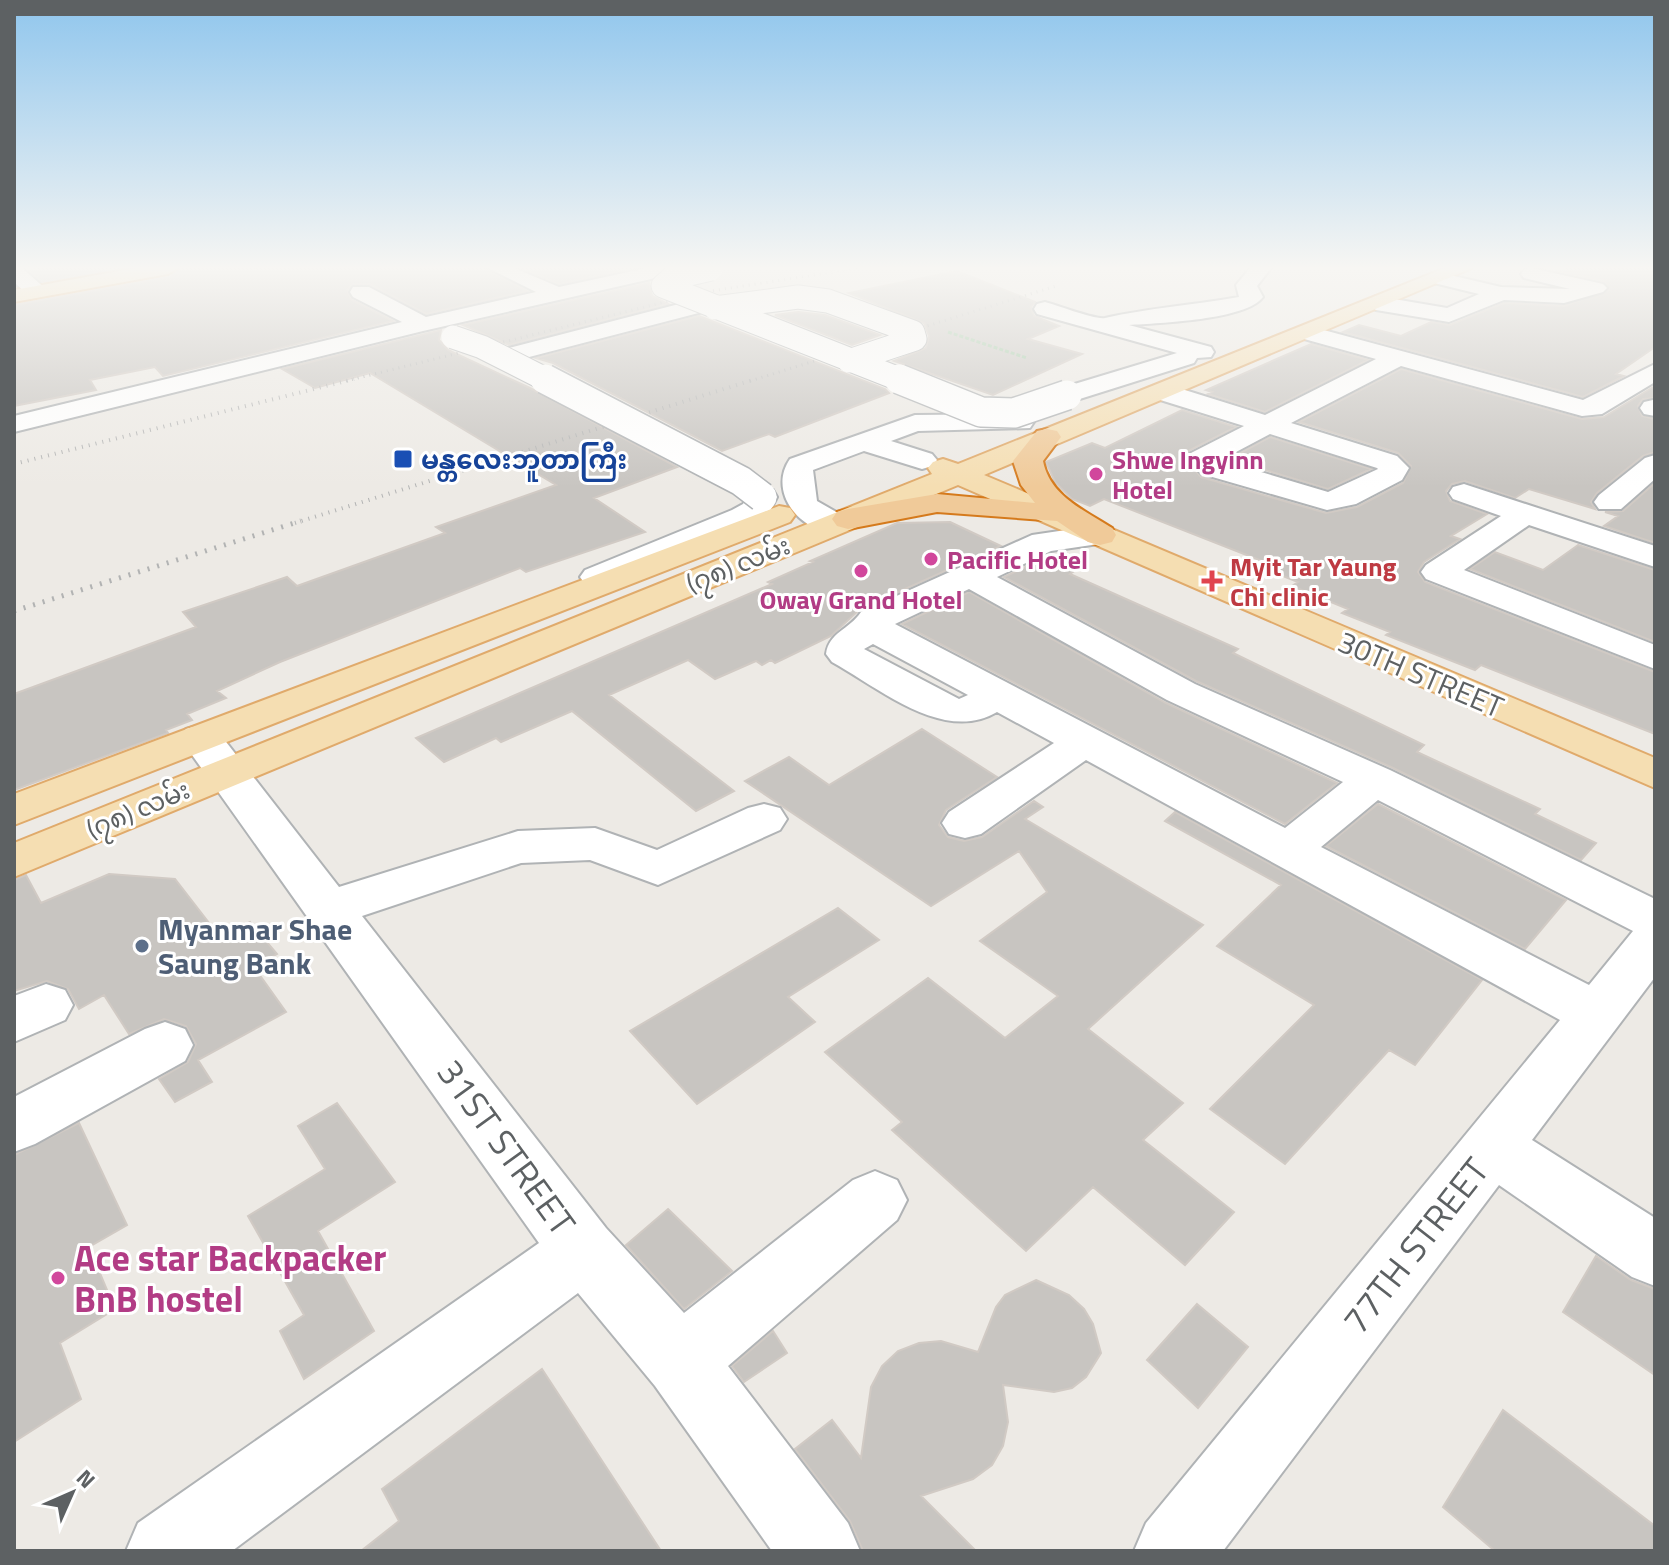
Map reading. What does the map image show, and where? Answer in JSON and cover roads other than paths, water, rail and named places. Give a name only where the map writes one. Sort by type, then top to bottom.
[{"type":"highway","points":[[1033,430],[1028,461],[1033,479],[1050,501],[1100,535]]},
{"type":"highway","points":[[841,522],[937,503],[1049,514]]},
{"type":"main road","name":"(၇၈) လမ်း","points":[[14,810],[212,756],[841,522],[956,474],[1033,430],[1193,355],[1234,341]]},
{"type":"main road","name":"(၇၈) လမ်း","points":[[14,861],[212,756],[543,606],[922,460],[1163,392],[1284,341]]},
{"type":"main road","name":"30TH STREET","points":[[922,460],[1655,774]]},
{"type":"street","points":[[14,424],[355,341]]},
{"type":"street","points":[[68,413],[106,410],[192,395],[424,341]]},
{"type":"street","points":[[467,341],[741,481],[762,497],[756,510],[562,591],[543,606]]},
{"type":"street","points":[[502,357],[567,341]]},
{"type":"street","points":[[799,341],[981,412],[1014,413],[1193,355]]},
{"type":"street","points":[[849,361],[911,341]]},
{"type":"street","points":[[1152,341],[1193,355]]},
{"type":"street","points":[[1337,341],[1582,408],[1593,408],[1655,371]]},
{"type":"street","points":[[1163,392],[1266,423],[1387,462],[1394,468],[1391,474],[1345,497],[1327,501],[1203,463],[1201,459],[1266,423],[1397,358]]},
{"type":"street","points":[[841,522],[802,506],[797,474],[800,465],[915,423],[1033,430]]},
{"type":"street","points":[[864,442],[922,460]]},
{"type":"street","points":[[1610,502],[1655,464]]},
{"type":"street","points":[[1464,493],[1655,557]]},
{"type":"street","points":[[1525,514],[1438,572],[1655,658]]},
{"type":"street","points":[[1100,535],[1044,542],[874,620],[883,634],[1594,1013]]},
{"type":"street","points":[[970,576],[1181,692],[1374,780],[1655,920]]},
{"type":"street","points":[[965,823],[1086,741]]},
{"type":"street","name":"31ST STREET","points":[[212,756],[331,908],[583,1250],[680,1361],[820,1551]]},
{"type":"street","points":[[1287,850],[1374,780]]},
{"type":"street","points":[[331,908],[518,847],[595,844],[658,869],[764,819]]},
{"type":"street","name":"77TH STREET","points":[[1174,1551],[1594,1013],[1655,940]]},
{"type":"street","points":[[14,1126],[165,1045]]},
{"type":"street","points":[[1492,1147],[1655,1255]]},
{"type":"street","points":[[680,1361],[875,1200]]},
{"type":"street","points":[[166,1551],[583,1250]]},
{"type":"railway","points":[[346,381],[507,341]]},
{"type":"railway","points":[[750,381],[879,341]]},
{"type":"railway","points":[[346,381],[354,379]]},
{"type":"railway","points":[[295,523],[756,379]]},
{"type":"railway","points":[[14,464],[346,381]]},
{"type":"railway","points":[[14,611],[301,521]]},
{"type":"place","name":"မန္တလေးဘူတာကြီး","points":[[403,459]]},
{"type":"place","name":"Shwe Ingyinn Hotel","points":[[1096,474]]},
{"type":"place","name":"Pacific Hotel","points":[[931,559]]},
{"type":"place","name":"Oway Grand Hotel","points":[[861,571]]},
{"type":"place","name":"Myit Tar Yaung Chi clinic","points":[[1212,581]]},
{"type":"place","name":"Myanmar Shae Saung Bank","points":[[142,946]]},
{"type":"place","name":"Ace star Backpacker BnB hostel","points":[[58,1278]]}]
